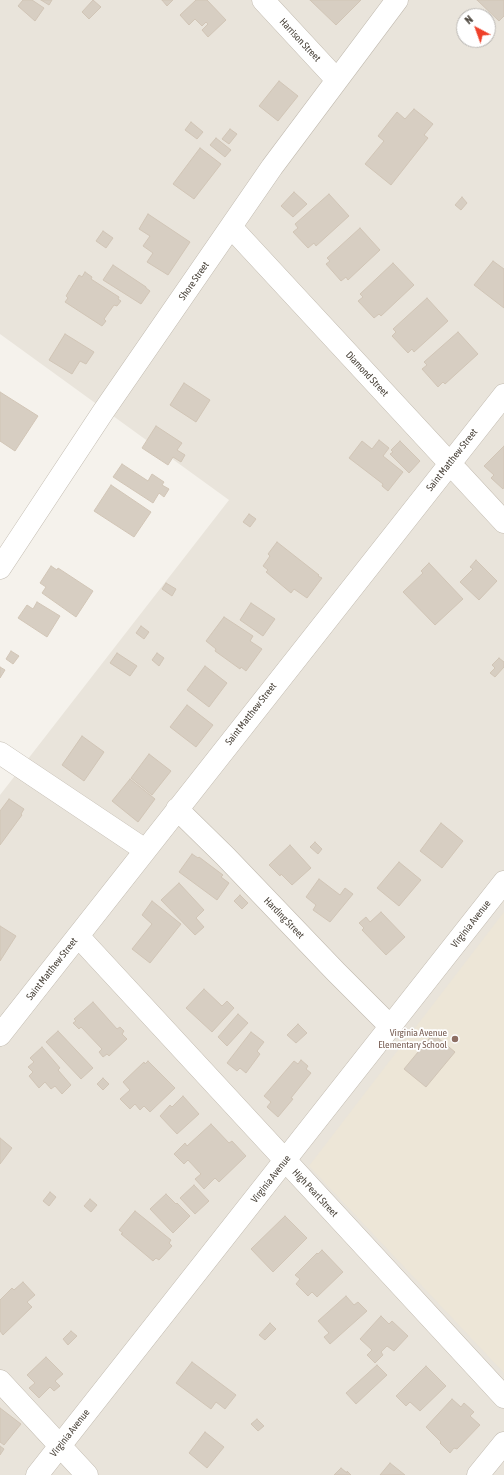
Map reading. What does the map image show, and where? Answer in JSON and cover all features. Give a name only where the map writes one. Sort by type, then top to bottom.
[{"type":"street","name":"Harrison Street","points":[[263,0],[337,80]]},
{"type":"street","name":"Shore Street","points":[[0,568],[103,412],[272,167],[396,0]]},
{"type":"street","name":"Diamond Street","points":[[231,227],[504,522]]},
{"type":"street","name":"Saint Matthew Street","points":[[0,1035],[504,395]]},
{"type":"street","points":[[0,753],[145,850]]},
{"type":"street","name":"Harding Street","points":[[177,809],[225,856],[391,1027]]},
{"type":"street","name":"Virginia Avenue","points":[[37,1475],[504,882]]},
{"type":"street","name":"High Pearl Street","points":[[78,936],[504,1397]]},
{"type":"street","points":[[0,1381],[87,1475]]},
{"type":"street","points":[[478,1475],[504,1443]]},
{"type":"shaded area","points":[[0,0],[504,0],[504,1475],[0,1475],[0,795],[229,500],[0,334]]},
{"type":"shaded area","name":"Virginia Avenue Elementary School","points":[[504,912],[504,1373],[309,1166]]},
{"type":"building","points":[[23,0],[32,0],[44,8],[35,21],[18,6]]},
{"type":"building","points":[[41,0],[52,0],[49,5]]},
{"type":"building","points":[[93,0],[101,7],[89,19],[82,12]]},
{"type":"building","points":[[162,0],[173,0],[167,6]]},
{"type":"building","points":[[196,0],[207,0],[226,20],[208,37],[202,30],[208,24],[206,22],[202,26],[195,19],[189,25],[180,15]]},
{"type":"building","points":[[310,0],[361,0],[336,25]]},
{"type":"building","points":[[477,0],[504,0],[504,16],[499,21],[496,18],[496,8],[485,8]]},
{"type":"building","points":[[279,81],[298,96],[278,121],[259,106]]},
{"type":"building","points":[[414,109],[433,124],[424,135],[428,138],[391,185],[365,164],[384,141],[378,136],[397,112],[405,119]]},
{"type":"building","points":[[191,122],[203,132],[197,139],[185,130]]},
{"type":"building","points":[[230,129],[237,134],[229,144],[222,139]]},
{"type":"building","points":[[216,138],[231,150],[225,157],[210,145]]},
{"type":"building","points":[[200,148],[221,164],[194,199],[173,184]]},
{"type":"building","points":[[294,192],[307,204],[293,217],[281,206]]},
{"type":"building","points":[[329,194],[349,216],[316,246],[314,243],[308,248],[293,232],[298,228],[295,224]]},
{"type":"building","points":[[462,197],[467,203],[461,210],[455,205]]},
{"type":"building","points":[[148,214],[190,242],[168,275],[147,262],[153,253],[143,246],[150,236],[139,229]]},
{"type":"building","points":[[360,228],[380,250],[348,280],[346,277],[341,281],[326,264],[330,261],[327,258]]},
{"type":"building","points":[[103,231],[113,238],[106,248],[96,241]]},
{"type":"building","points":[[493,261],[504,269],[504,308],[474,285]]},
{"type":"building","points":[[393,263],[414,285],[381,316],[379,314],[374,318],[358,301],[363,297],[360,294]]},
{"type":"building","points":[[113,265],[150,291],[141,304],[103,280]]},
{"type":"building","points":[[85,272],[92,277],[91,279],[119,297],[118,299],[121,301],[117,306],[114,305],[104,319],[106,321],[102,326],[65,302],[68,298],[66,296],[79,275],[82,277]]},
{"type":"building","points":[[427,298],[448,321],[414,352],[412,349],[408,353],[392,336],[396,332],[393,329]]},
{"type":"building","points":[[458,332],[478,354],[445,384],[443,382],[438,387],[422,369],[427,365],[424,362]]},
{"type":"building","points":[[65,334],[94,352],[86,364],[80,361],[72,374],[49,360]]},
{"type":"building","points":[[184,383],[210,400],[196,422],[170,405]]},
{"type":"building","points":[[0,392],[38,416],[15,451],[0,441]]},
{"type":"building","points":[[156,426],[182,443],[177,450],[185,455],[181,462],[173,457],[168,465],[142,448]]},
{"type":"building","points":[[379,440],[389,448],[383,456],[403,472],[388,491],[382,486],[383,484],[349,458],[362,441],[372,449]]},
{"type":"building","points":[[400,441],[420,461],[409,473],[390,454],[393,452],[391,450]]},
{"type":"building","points":[[504,446],[503,489],[491,478],[494,475],[484,466]]},
{"type":"building","points":[[122,464],[148,481],[152,474],[164,482],[162,485],[169,489],[164,497],[159,493],[153,503],[113,477]]},
{"type":"building","points":[[111,485],[151,512],[134,537],[94,511]]},
{"type":"building","points":[[249,514],[256,519],[250,527],[243,522]]},
{"type":"building","points":[[277,542],[322,578],[307,598],[294,589],[291,593],[266,572],[268,570],[263,566],[270,556],[268,554]]},
{"type":"building","points":[[476,560],[497,581],[479,600],[460,582],[473,569],[470,567]]},
{"type":"building","points":[[429,563],[463,599],[435,625],[403,592],[423,573],[421,571]]},
{"type":"building","points":[[51,566],[57,570],[58,568],[93,591],[76,617],[42,593],[46,587],[40,583]]},
{"type":"building","points":[[166,583],[176,589],[172,596],[162,589]]},
{"type":"building","points":[[37,602],[60,616],[47,637],[18,618],[27,605],[33,609]]},
{"type":"building","points":[[251,603],[275,619],[263,636],[240,620]]},
{"type":"building","points":[[224,617],[253,636],[250,641],[262,649],[246,671],[241,667],[240,669],[215,651],[216,649],[206,641]]},
{"type":"building","points":[[141,626],[149,632],[144,639],[136,633]]},
{"type":"building","points":[[11,651],[19,656],[13,664],[6,659]]},
{"type":"building","points":[[117,653],[137,666],[130,676],[110,663]]},
{"type":"building","points":[[157,653],[164,658],[159,666],[152,660]]},
{"type":"building","points":[[499,658],[504,662],[504,667],[495,677],[490,673],[495,668],[492,665]]},
{"type":"building","points":[[205,666],[227,683],[209,707],[187,690]]},
{"type":"building","points":[[0,667],[5,670],[0,678]]},
{"type":"building","points":[[187,705],[213,725],[196,747],[170,727]]},
{"type":"building","points":[[82,736],[104,752],[84,781],[62,765]]},
{"type":"building","points":[[149,754],[171,771],[152,795],[131,778]]},
{"type":"building","points":[[130,779],[155,799],[138,822],[112,801]]},
{"type":"building","points":[[9,799],[24,809],[21,814],[22,815],[0,845],[0,811]]},
{"type":"building","points":[[441,823],[463,841],[442,868],[420,851]]},
{"type":"building","points":[[315,842],[322,849],[318,854],[310,847]]},
{"type":"building","points":[[290,845],[311,868],[292,885],[269,865]]},
{"type":"building","points":[[192,854],[198,858],[199,857],[223,875],[221,877],[229,883],[217,900],[179,872]]},
{"type":"building","points":[[399,862],[421,880],[399,906],[377,888]]},
{"type":"building","points":[[319,879],[340,895],[345,888],[353,894],[330,922],[313,910],[316,905],[306,897]]},
{"type":"building","points":[[179,883],[204,910],[196,918],[204,927],[195,935],[161,900]]},
{"type":"building","points":[[240,895],[248,903],[242,909],[234,901]]},
{"type":"building","points":[[152,901],[181,924],[150,963],[132,949],[152,924],[142,915]]},
{"type":"building","points":[[381,912],[405,937],[386,955],[362,930],[364,928],[359,923],[366,917],[370,922]]},
{"type":"building","points":[[0,926],[16,936],[0,961]]},
{"type":"building","points":[[204,989],[222,1006],[227,1001],[234,1008],[212,1032],[186,1008]]},
{"type":"building","points":[[93,1002],[117,1029],[120,1027],[124,1031],[122,1034],[127,1039],[109,1056],[107,1054],[103,1057],[99,1052],[102,1049],[81,1027],[79,1029],[73,1023],[76,1021],[74,1019]]},
{"type":"building","points":[[238,1014],[248,1023],[227,1046],[218,1037]]},
{"type":"building","points":[[298,1024],[307,1033],[296,1043],[287,1035]]},
{"type":"building","points":[[58,1031],[93,1068],[81,1079],[46,1042]]},
{"type":"building","points":[[251,1032],[264,1042],[257,1051],[260,1054],[246,1073],[240,1068],[237,1071],[227,1063]]},
{"type":"building","points":[[433,1034],[455,1052],[426,1087],[404,1069]]},
{"type":"building","points":[[42,1047],[60,1068],[58,1070],[71,1085],[62,1094],[55,1086],[51,1089],[45,1082],[39,1088],[29,1076],[33,1072],[28,1067],[34,1062],[30,1058]]},
{"type":"building","points":[[301,1060],[308,1066],[306,1069],[311,1073],[291,1098],[293,1099],[278,1117],[267,1107],[271,1102],[264,1096],[294,1061],[298,1064]]},
{"type":"building","points":[[148,1061],[175,1088],[150,1112],[144,1106],[140,1110],[135,1104],[130,1109],[120,1099],[130,1090],[123,1082],[144,1062],[145,1064]]},
{"type":"building","points":[[103,1078],[109,1084],[103,1090],[97,1084]]},
{"type":"building","points":[[183,1096],[199,1114],[177,1134],[160,1116],[170,1105],[172,1107]]},
{"type":"building","points":[[211,1124],[229,1143],[232,1141],[246,1156],[219,1182],[215,1178],[204,1189],[195,1179],[201,1174],[188,1160],[184,1164],[174,1154],[185,1143],[187,1146]]},
{"type":"building","points":[[0,1138],[12,1148],[0,1164]]},
{"type":"building","points":[[194,1185],[209,1201],[195,1214],[180,1198]]},
{"type":"building","points":[[50,1192],[56,1197],[49,1206],[43,1201]]},
{"type":"building","points":[[166,1194],[190,1216],[173,1233],[150,1209]]},
{"type":"building","points":[[90,1199],[97,1205],[91,1212],[84,1206]]},
{"type":"building","points":[[135,1211],[171,1240],[169,1243],[172,1246],[159,1260],[156,1258],[153,1261],[121,1234],[123,1233],[119,1230]]},
{"type":"building","points":[[285,1216],[307,1238],[273,1272],[251,1249]]},
{"type":"building","points":[[322,1250],[343,1272],[317,1297],[312,1292],[308,1296],[296,1284],[300,1279],[295,1275]]},
{"type":"building","points":[[23,1282],[35,1295],[27,1302],[32,1307],[3,1335],[0,1331],[0,1300],[12,1288],[14,1290]]},
{"type":"building","points":[[346,1296],[354,1305],[358,1302],[367,1311],[330,1344],[324,1337],[329,1333],[318,1321]]},
{"type":"building","points":[[381,1316],[389,1324],[392,1321],[408,1336],[394,1351],[387,1346],[381,1352],[383,1355],[375,1363],[367,1355],[372,1350],[360,1339]]},
{"type":"building","points":[[270,1323],[276,1329],[265,1340],[259,1335]]},
{"type":"building","points":[[71,1331],[77,1336],[68,1345],[63,1339]]},
{"type":"building","points":[[46,1357],[63,1374],[55,1381],[60,1386],[54,1391],[50,1387],[39,1398],[29,1388],[35,1383],[27,1375]]},
{"type":"building","points":[[192,1362],[236,1395],[225,1409],[216,1402],[211,1409],[176,1383]]},
{"type":"building","points":[[377,1365],[387,1375],[356,1404],[346,1393]]},
{"type":"building","points":[[426,1366],[446,1386],[420,1411],[410,1402],[406,1406],[396,1396]]},
{"type":"building","points":[[452,1399],[461,1407],[464,1403],[474,1412],[470,1416],[480,1425],[457,1449],[454,1448],[450,1453],[426,1427]]},
{"type":"building","points":[[0,1408],[21,1424],[4,1445],[0,1442]]},
{"type":"building","points":[[257,1419],[264,1426],[258,1431],[251,1424]]},
{"type":"building","points":[[205,1432],[224,1447],[207,1468],[189,1453]]},
{"type":"building","points":[[0,1446],[4,1449],[0,1455]]},
{"type":"building","points":[[390,1463],[405,1475],[380,1475]]},
{"type":"building","points":[[341,1468],[347,1473],[347,1471],[351,1475],[334,1475]]},
{"type":"place","name":"Virginia Avenue Elementary School","points":[[455,1039]]}]
